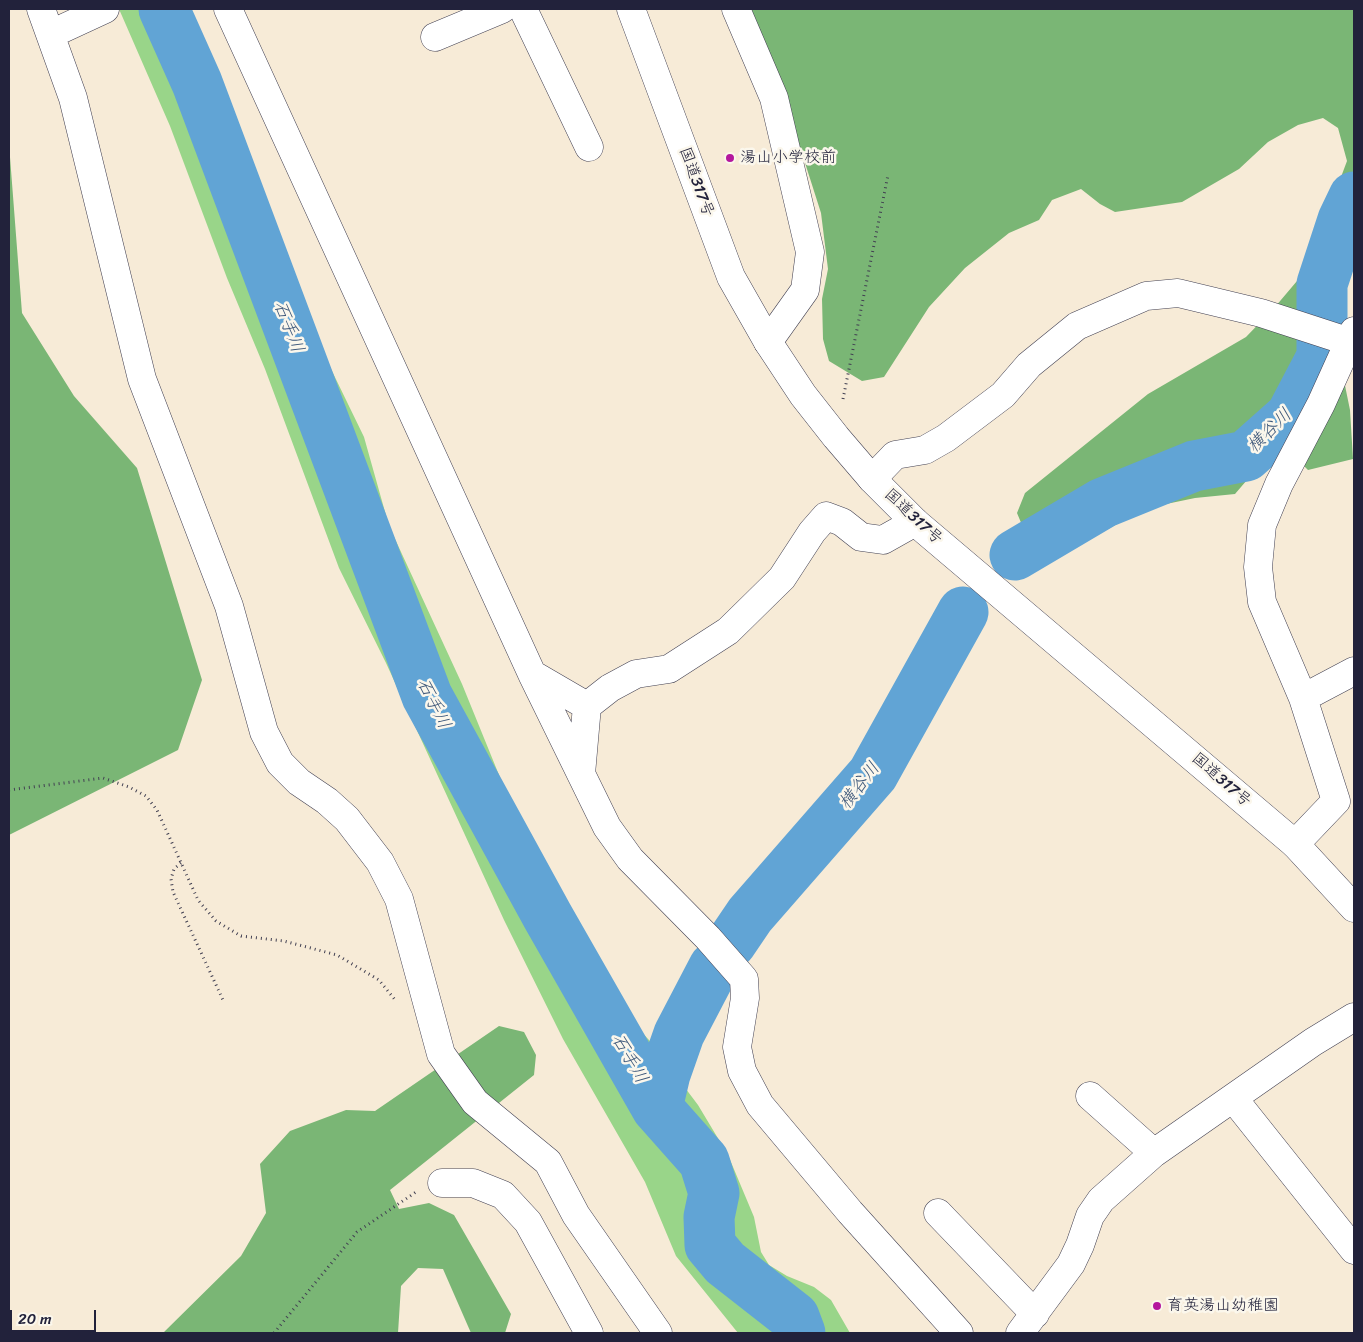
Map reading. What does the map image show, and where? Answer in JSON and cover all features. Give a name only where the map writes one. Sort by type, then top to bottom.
[{"type":"main road","points":[[41,9],[52,34],[73,98],[142,379],[229,606],[264,732],[280,764],[299,782],[327,801],[347,819],[380,862],[399,899],[441,1054],[475,1102],[548,1162],[576,1215],[658,1333]]},
{"type":"main road","points":[[228,9],[532,674],[607,827],[630,859],[708,938],[744,979],[745,998],[737,1047],[742,1071],[760,1105],[850,1212],[958,1333]]},
{"type":"main road","points":[[436,37],[502,9]]},
{"type":"main road","points":[[523,9],[589,147]]},
{"type":"main road","name":"国道317号","points":[[631,9],[731,277],[768,342],[803,396],[872,479],[915,522],[1295,844],[1354,908]]},
{"type":"main road","points":[[736,9],[774,98],[810,252],[805,290],[768,342]]},
{"type":"main road","points":[[52,34],[95,13]]},
{"type":"main road","points":[[872,479],[895,455],[925,450],[946,438],[1003,395],[1029,365],[1077,326],[1146,296],[1178,293],[1347,337],[1262,525],[1258,566],[1262,602],[1303,698],[1336,801],[1295,844]]},
{"type":"main road","points":[[581,774],[587,706],[610,688],[636,674],[669,669],[728,632],[782,578],[812,532],[826,516],[842,522],[861,537],[883,540],[915,522]]},
{"type":"main road","points":[[1303,698],[1354,671]]},
{"type":"main road","points":[[532,674],[587,706]]},
{"type":"main road","points":[[938,1213],[1027,1324],[1071,1264],[1080,1246],[1090,1216],[1100,1200],[1154,1153],[1313,1042],[1354,1017]]},
{"type":"main road","points":[[1090,1096],[1154,1153]]},
{"type":"main road","points":[[1233,1098],[1354,1250]]},
{"type":"main road","points":[[442,1183],[473,1183],[503,1195],[528,1222],[589,1333]]},
{"type":"path","points":[[836,437],[888,175]]},
{"type":"path","points":[[9,790],[103,778],[129,787],[146,796],[157,810],[198,900],[216,921],[242,936],[284,941],[337,955],[378,980],[397,1002]]},
{"type":"path","points":[[181,863],[174,869],[171,879],[173,892],[223,1000]]},
{"type":"path","points":[[274,1333],[358,1232],[414,1193],[442,1183]]},
{"type":"green space","points":[[119,9],[185,9],[230,107],[314,334],[364,437],[389,526],[462,684],[521,829],[579,937],[622,1011],[649,1040],[698,1105],[728,1155],[754,1217],[761,1252],[769,1265],[787,1276],[814,1287],[831,1300],[850,1333],[821,1333],[806,1301],[745,1277],[777,1333],[738,1333],[676,1256],[645,1182],[563,1039],[504,920],[386,663],[339,568],[265,369],[227,278],[170,126]]},
{"type":"green space","points":[[749,9],[1354,9],[1354,242],[1350,252],[1343,297],[1340,361],[1350,410],[1353,459],[1308,470],[1286,448],[1271,452],[1235,494],[1195,498],[1147,508],[1080,544],[1050,552],[1022,525],[1017,513],[1025,493],[1148,394],[1246,337],[1297,281],[1326,217],[1347,161],[1338,128],[1323,118],[1298,125],[1268,142],[1239,169],[1182,202],[1115,212],[1100,204],[1081,189],[1052,200],[1039,220],[1009,233],[965,268],[929,307],[884,377],[862,381],[829,361],[823,339],[822,299],[828,269],[821,213],[799,144]]},
{"type":"green space","points":[[9,144],[22,313],[74,396],[137,468],[202,680],[178,750],[9,835]]},
{"type":"green space","points":[[499,1026],[524,1032],[536,1055],[534,1075],[390,1190],[399,1209],[429,1203],[454,1215],[511,1314],[505,1333],[471,1333],[443,1269],[418,1268],[401,1286],[398,1333],[163,1333],[241,1256],[266,1213],[260,1164],[290,1131],[346,1110],[375,1111]]},
{"type":"water","points":[[744,1277],[806,1301],[821,1333],[777,1333]]},
{"type":"waterway","name":"石手川","points":[[164,9],[197,83],[427,696],[548,917],[657,1108],[704,1161],[714,1193],[709,1217],[710,1245],[725,1263],[794,1317],[800,1333]]},
{"type":"waterway","name":"横谷川","points":[[1015,555],[1103,503],[1194,466],[1246,456],[1291,416],[1322,357],[1322,284],[1343,220],[1354,197]]},
{"type":"waterway","name":"横谷川","points":[[731,943],[750,915],[873,774],[963,612]]},
{"type":"waterway","name":"横谷川","points":[[657,1108],[665,1074],[679,1034],[714,967]]},
{"type":"place","name":"湯山小学校前","points":[[730,158]]},
{"type":"place","name":"育英湯山幼稚園","points":[[1157,1306]]}]
